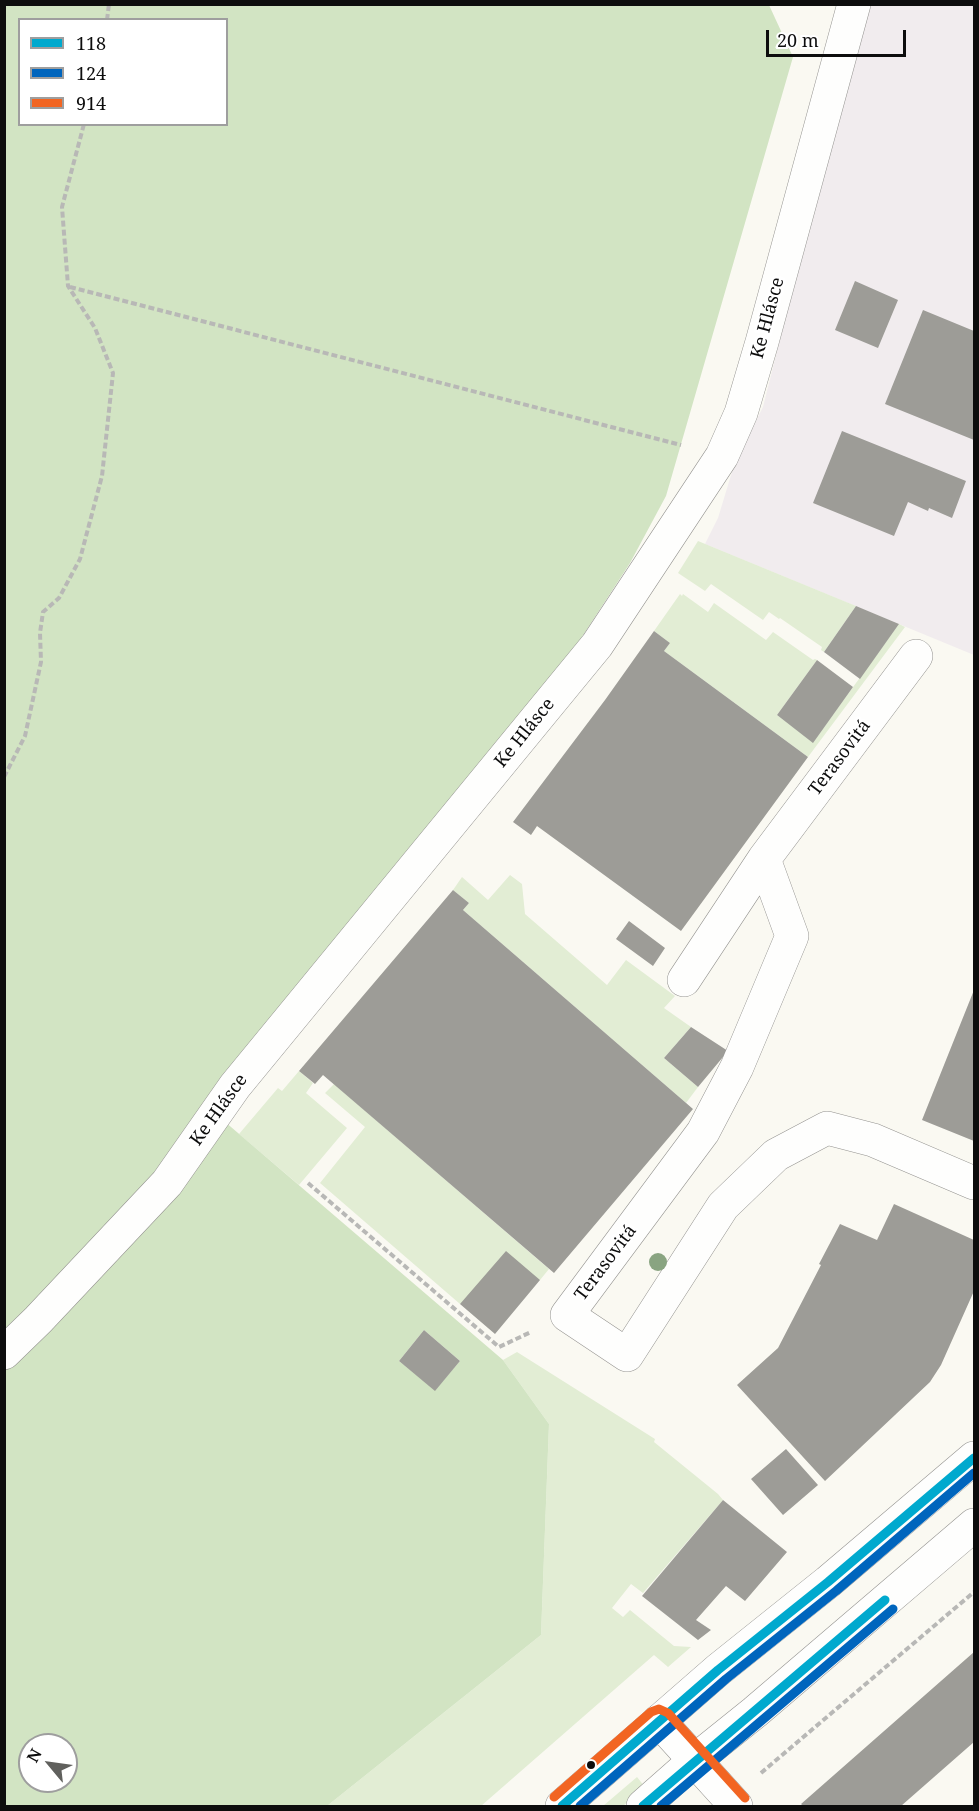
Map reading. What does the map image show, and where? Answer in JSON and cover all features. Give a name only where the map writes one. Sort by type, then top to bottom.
[{"type":"street","name":"Ke Hlásce","points":[[4,1353],[167,1183],[235,1086],[597,645],[722,456],[741,413],[762,342],[854,4]]},
{"type":"street","name":"Terasovitá","points":[[684,980],[764,859],[916,656]]},
{"type":"street","name":"Terasovitá","points":[[764,859],[792,936],[737,1067],[703,1132],[567,1316],[627,1355],[723,1206],[776,1155],[827,1128],[873,1140],[975,1183]]},
{"type":"street","points":[[562,1806],[718,1670],[828,1582],[975,1458]]},
{"type":"street","points":[[643,1806],[975,1525]]},
{"type":"street","points":[[659,1721],[733,1803]]},
{"type":"path","points":[[4,777],[25,736],[41,662],[40,633],[43,612],[59,598],[80,559],[102,476],[113,373],[95,328],[68,286],[62,207],[83,126]]},
{"type":"path","points":[[68,286],[722,456]]},
{"type":"path","points":[[308,1183],[499,1347]]},
{"type":"path","points":[[733,1803],[975,1592]]},
{"type":"shaded area","points":[[864,5],[974,5],[974,655],[705,544],[718,518],[735,462],[763,407]]},
{"type":"green space","points":[[5,5],[769,5],[793,57],[666,496],[630,563],[578,643],[203,1103],[503,1360],[549,1424],[541,1635],[327,1806],[5,1806]],"holes":[[[424,1330],[460,1361],[435,1390],[399,1361]]]},
{"type":"green space","points":[[698,541],[856,606],[824,652],[821,650],[822,647],[769,612],[763,620],[711,584],[705,591],[678,573]]},
{"type":"green space","points":[[680,594],[708,612],[714,603],[766,640],[773,632],[813,660],[817,660],[777,715],[813,742],[899,624],[905,627],[808,757],[664,651],[670,643],[654,631]]},
{"type":"green space","points":[[510,875],[522,884],[525,914],[607,985],[626,960],[675,996],[664,1008],[691,1027],[664,1058],[698,1087],[686,1103],[463,910],[469,903],[453,890],[462,877],[488,900]]},
{"type":"green space","points":[[299,1071],[313,1083],[306,1093],[347,1128],[299,1185],[239,1134],[278,1088],[282,1091]]},
{"type":"green space","points":[[334,1084],[549,1269],[540,1280],[460,1304],[320,1183],[365,1127],[325,1093]]},
{"type":"green space","points":[[517,1352],[655,1439],[654,1442],[723,1500],[643,1593],[631,1584],[612,1608],[623,1617],[630,1610],[674,1646],[691,1647],[668,1667],[654,1655],[481,1806],[327,1806],[541,1635],[549,1424],[503,1360]]},
{"type":"green space","points":[[637,1777],[645,1787],[623,1806],[603,1806]]},
{"type":"building","points":[[855,281],[898,300],[878,348],[835,330]]},
{"type":"building","points":[[923,310],[974,331],[974,440],[885,404]]},
{"type":"building","points":[[842,431],[966,481],[952,518],[908,502],[894,536],[813,503]]},
{"type":"building","points":[[856,606],[899,624],[860,679],[824,652]]},
{"type":"building","points":[[654,631],[670,643],[664,651],[808,757],[681,931],[537,826],[531,835],[513,822]]},
{"type":"building","points":[[817,660],[853,687],[813,743],[777,715]]},
{"type":"building","points":[[453,890],[469,903],[463,910],[693,1109],[554,1273],[323,1075],[315,1084],[299,1071]]},
{"type":"building","points":[[629,921],[665,948],[653,966],[616,939]]},
{"type":"building","points":[[974,990],[974,1141],[922,1120]]},
{"type":"building","points":[[691,1027],[728,1051],[698,1087],[664,1058]]},
{"type":"building","points":[[894,1204],[974,1240],[974,1291],[941,1365],[930,1382],[825,1481],[737,1385],[778,1348],[840,1224],[877,1240]]},
{"type":"building","points":[[506,1251],[540,1280],[495,1334],[460,1304]]},
{"type":"building","points":[[424,1330],[460,1361],[435,1391],[399,1361]]},
{"type":"building","points":[[786,1449],[818,1485],[783,1515],[751,1479]]},
{"type":"building","points":[[723,1500],[787,1552],[745,1601],[726,1586],[696,1620],[711,1630],[698,1640],[642,1596]]},
{"type":"building","points":[[974,1652],[974,1742],[901,1806],[803,1806],[801,1804]]},
{"type":"transit line","name":"118","points":[[562,1806],[718,1670],[828,1582],[974,1458]]},
{"type":"transit line","name":"124","points":[[580,1806],[726,1679],[836,1591],[974,1473]]},
{"type":"transit line","name":"118","points":[[643,1806],[885,1600]]},
{"type":"transit line","name":"124","points":[[661,1806],[893,1609]]},
{"type":"transit line","name":"914","points":[[554,1797],[651,1712],[659,1709],[668,1713],[745,1798]]}]
